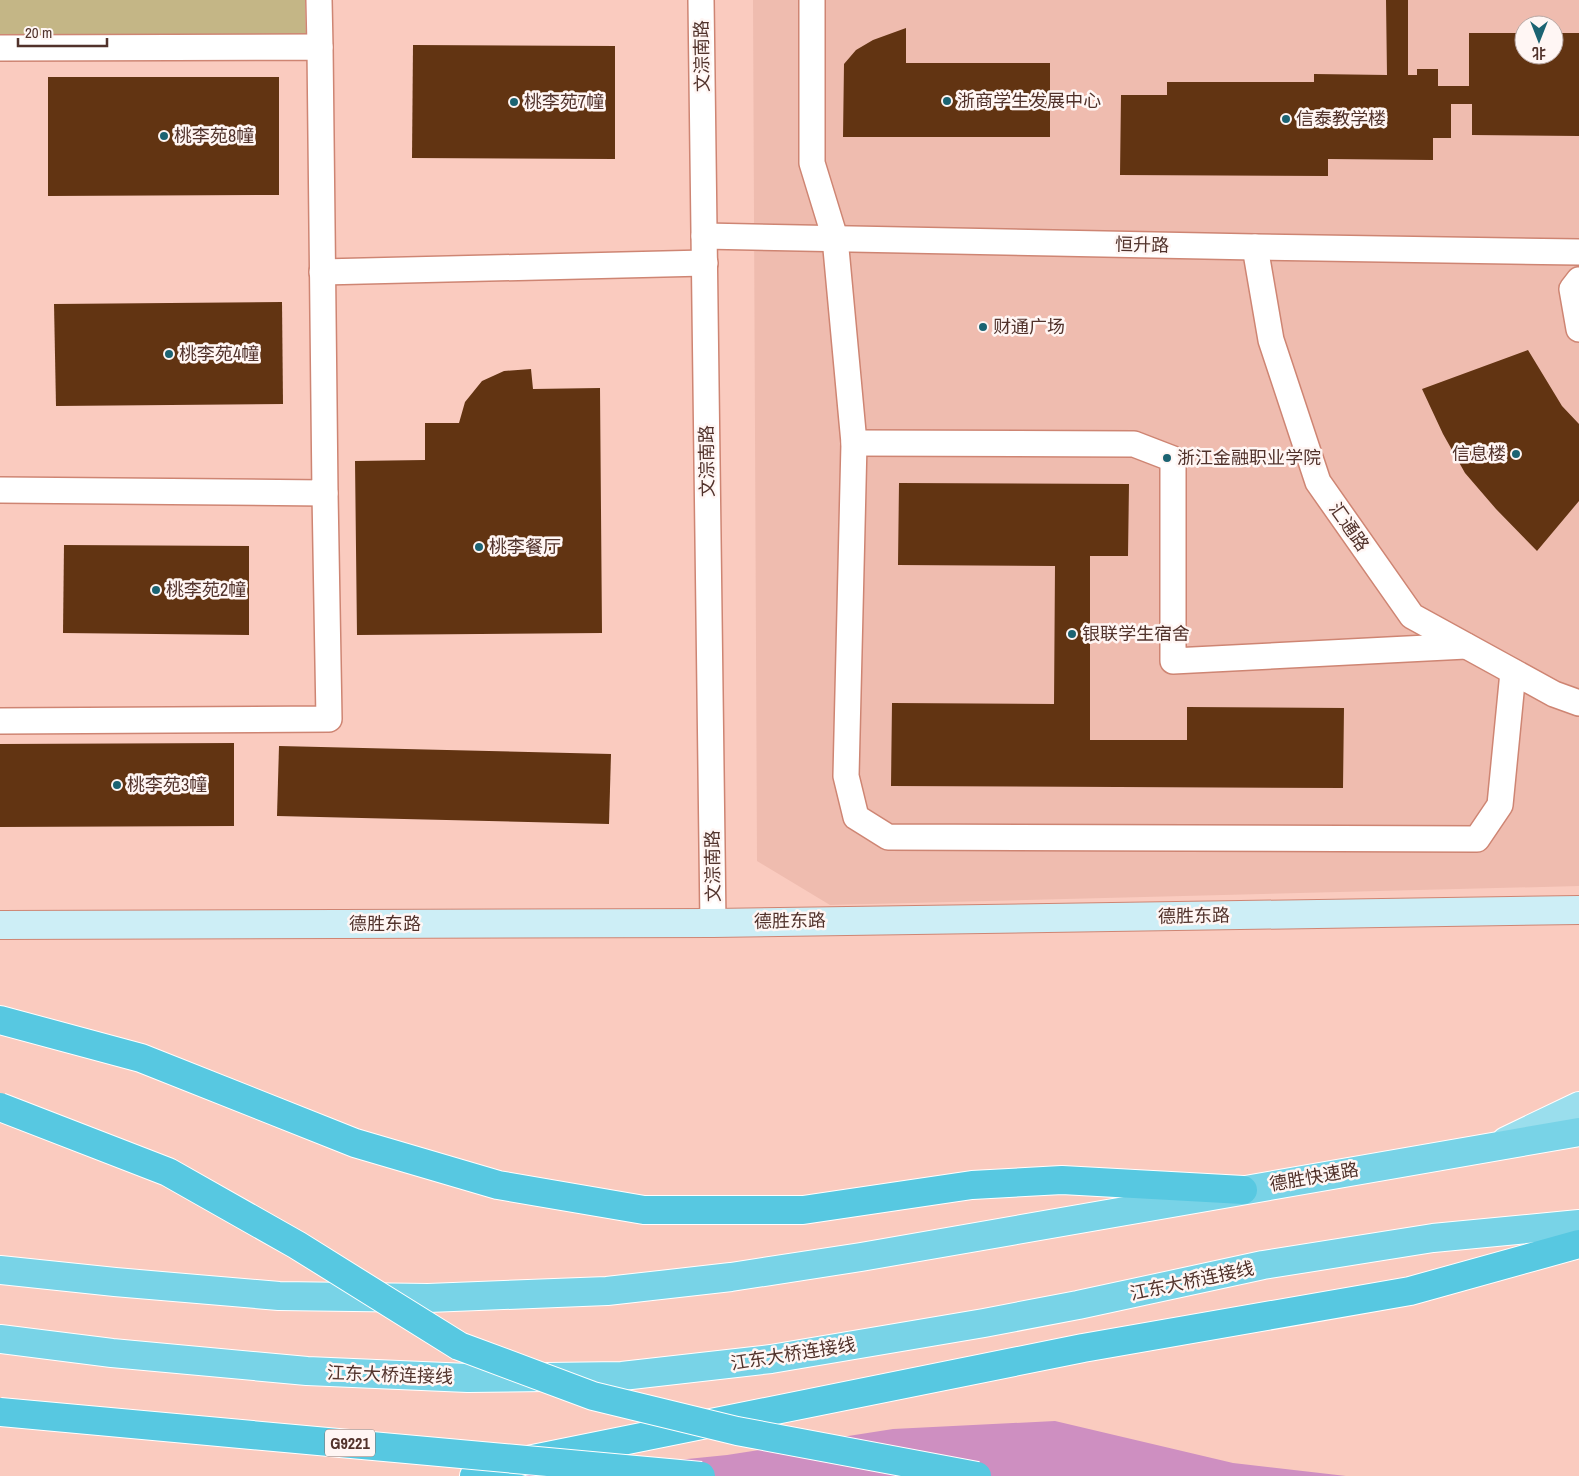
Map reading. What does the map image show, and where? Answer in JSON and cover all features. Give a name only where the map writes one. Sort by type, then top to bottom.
[{"type":"highway","points":[[0,1020],[141,1058],[364,1146],[498,1185],[644,1210],[803,1210],[972,1185],[1062,1180],[1243,1190]]},
{"type":"highway","points":[[0,1107],[168,1172],[297,1245],[458,1346],[593,1396],[737,1431],[977,1476]]},
{"type":"highway","name":"德胜快速路","points":[[0,1270],[279,1296],[428,1298],[607,1291],[731,1277],[861,1257],[1579,1132]]},
{"type":"highway","name":"江东大桥连接线","points":[[0,1339],[112,1353],[308,1371],[468,1378],[622,1376],[771,1359],[984,1323],[1078,1306],[1263,1265],[1432,1238],[1579,1224]]},
{"type":"highway","points":[[474,1476],[523,1460],[1082,1348],[1410,1291],[1579,1244]]},
{"type":"highway","name":"G9221","points":[[0,1412],[701,1476]]},
{"type":"main road","name":"德胜东路","points":[[0,925],[714,923],[1579,910]]},
{"type":"main road","points":[[1495,1146],[1579,1106]]},
{"type":"street","points":[[0,721],[329,719],[319,0]]},
{"type":"street","name":"文淙南路","points":[[701,0],[714,923]]},
{"type":"street","points":[[812,0],[812,163],[835,238],[854,443],[846,776],[856,818],[888,837],[1478,840],[1500,805],[1513,672]]},
{"type":"street","points":[[0,48],[320,47]]},
{"type":"street","name":"恒升路","points":[[704,236],[1579,252]]},
{"type":"street","name":"汇通路","points":[[1255,247],[1271,340],[1318,482],[1412,616],[1554,694],[1579,703]]},
{"type":"street","points":[[322,272],[704,263]]},
{"type":"street","points":[[1579,280],[1572,289],[1579,329]]},
{"type":"street","points":[[854,443],[1134,444],[1173,458],[1173,661],[1466,646]]},
{"type":"street","points":[[0,490],[325,493]]},
{"type":"shaded area","points":[[0,0],[305,0],[306,36],[0,39]]},
{"type":"shaded area","name":"浙江金融职业学院","points":[[753,0],[1579,0],[1579,886],[830,905],[757,861]]},
{"type":"shaded area","points":[[1055,1421],[1233,1463],[1346,1476],[518,1476],[727,1455],[893,1429]]},
{"type":"building","name":"信泰教学楼","points":[[1386,0],[1408,0],[1408,75],[1417,75],[1417,69],[1438,69],[1438,86],[1469,86],[1469,33],[1514,33],[1514,65],[1564,65],[1564,33],[1579,33],[1579,136],[1472,135],[1472,104],[1451,104],[1451,138],[1433,138],[1433,160],[1328,159],[1328,176],[1120,175],[1121,95],[1167,95],[1167,82],[1314,82],[1314,74],[1387,75]]},
{"type":"building","name":"浙商学生发展中心","points":[[906,28],[906,63],[1050,63],[1050,137],[843,137],[844,64],[856,50],[873,40]]},
{"type":"building","name":"桃李苑7幢","points":[[413,45],[615,46],[615,159],[412,158]]},
{"type":"building","name":"桃李苑8幢","points":[[48,77],[279,77],[279,195],[48,196]]},
{"type":"building","name":"桃李苑4幢","points":[[282,302],[283,404],[56,406],[54,304]]},
{"type":"building","name":"信息楼","points":[[1528,350],[1562,406],[1579,424],[1579,501],[1537,551],[1496,509],[1465,473],[1443,434],[1422,389]]},
{"type":"building","name":"桃李餐厅","points":[[531,369],[533,389],[600,388],[602,633],[357,635],[355,461],[425,460],[425,423],[459,423],[465,402],[482,381],[504,371]]},
{"type":"building","name":"银联学生宿舍","points":[[899,483],[1129,484],[1128,556],[1090,556],[1090,740],[1187,740],[1187,707],[1344,708],[1343,788],[891,786],[892,703],[1054,704],[1055,566],[898,565]]},
{"type":"building","name":"桃李苑2幢","points":[[64,545],[249,546],[249,635],[63,633]]},
{"type":"building","name":"桃李苑3幢","points":[[234,743],[234,826],[0,827],[0,744]]},
{"type":"building","points":[[279,746],[611,754],[609,824],[277,816]]},
{"type":"place","name":"浙商学生发展中心","points":[[947,101]]},
{"type":"place","name":"桃李苑7幢","points":[[514,102]]},
{"type":"place","name":"信泰教学楼","points":[[1286,119]]},
{"type":"place","name":"桃李苑8幢","points":[[164,136]]},
{"type":"place","name":"财通广场","points":[[983,327]]},
{"type":"place","name":"桃李苑4幢","points":[[169,354]]},
{"type":"place","name":"信息楼","points":[[1516,454]]},
{"type":"place","name":"浙江金融职业学院","points":[[1167,458]]},
{"type":"place","name":"桃李餐厅","points":[[479,547]]},
{"type":"place","name":"桃李苑2幢","points":[[156,590]]},
{"type":"place","name":"银联学生宿舍","points":[[1072,634]]},
{"type":"place","name":"桃李苑3幢","points":[[117,785]]}]
